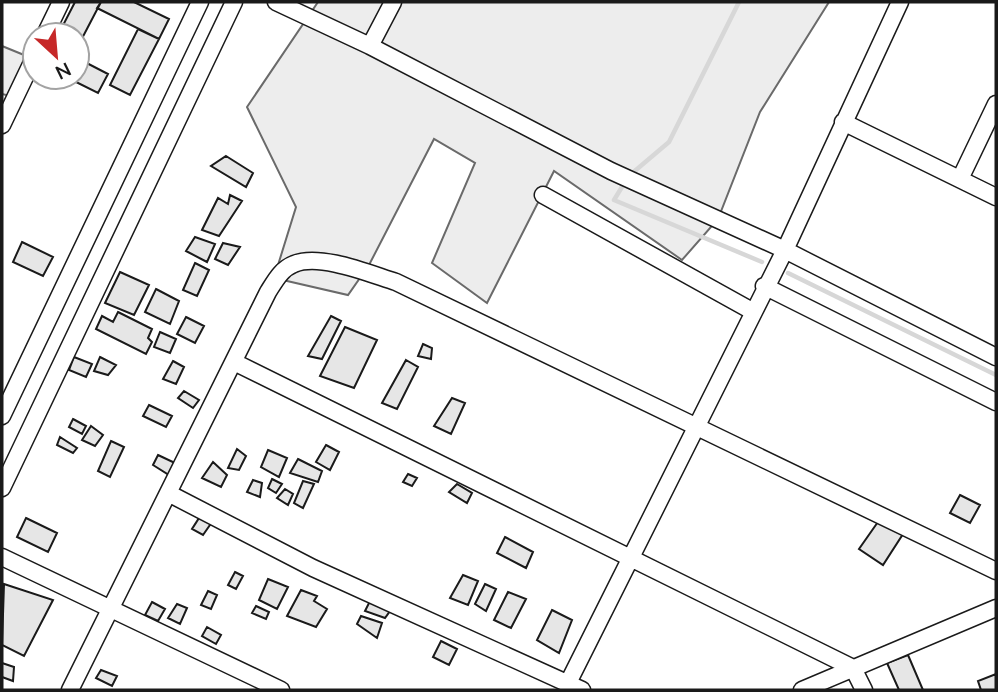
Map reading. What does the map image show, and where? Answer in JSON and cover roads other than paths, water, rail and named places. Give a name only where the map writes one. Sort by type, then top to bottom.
[{"type":"street","points":[[52,21],[61,2]]},
{"type":"street","points":[[2,416],[200,2]]},
{"type":"street","points":[[2,488],[234,2]]},
{"type":"street","points":[[276,2],[370,46],[642,186],[785,250],[996,357]]},
{"type":"street","points":[[370,46],[393,2]]},
{"type":"street","points":[[168,493],[313,568],[575,687],[630,557],[764,286],[785,250],[900,2]]},
{"type":"street","points":[[2,125],[21,85]]},
{"type":"street","points":[[960,179],[996,104]]},
{"type":"street","points":[[843,122],[996,197]]},
{"type":"street","points":[[543,195],[752,311]]},
{"type":"street","points":[[71,690],[281,273],[292,264],[311,259],[396,282],[996,570]]},
{"type":"street","points":[[764,286],[996,402]]},
{"type":"street","points":[[234,362],[853,668],[864,690]]},
{"type":"street","points":[[2,557],[281,690]]},
{"type":"street","points":[[802,690],[996,608]]},
{"type":"waterway","points":[[630,175],[669,142],[739,2]]},
{"type":"waterway","points":[[625,182],[614,200],[762,262]]},
{"type":"waterway","points":[[788,273],[996,375]]}]
